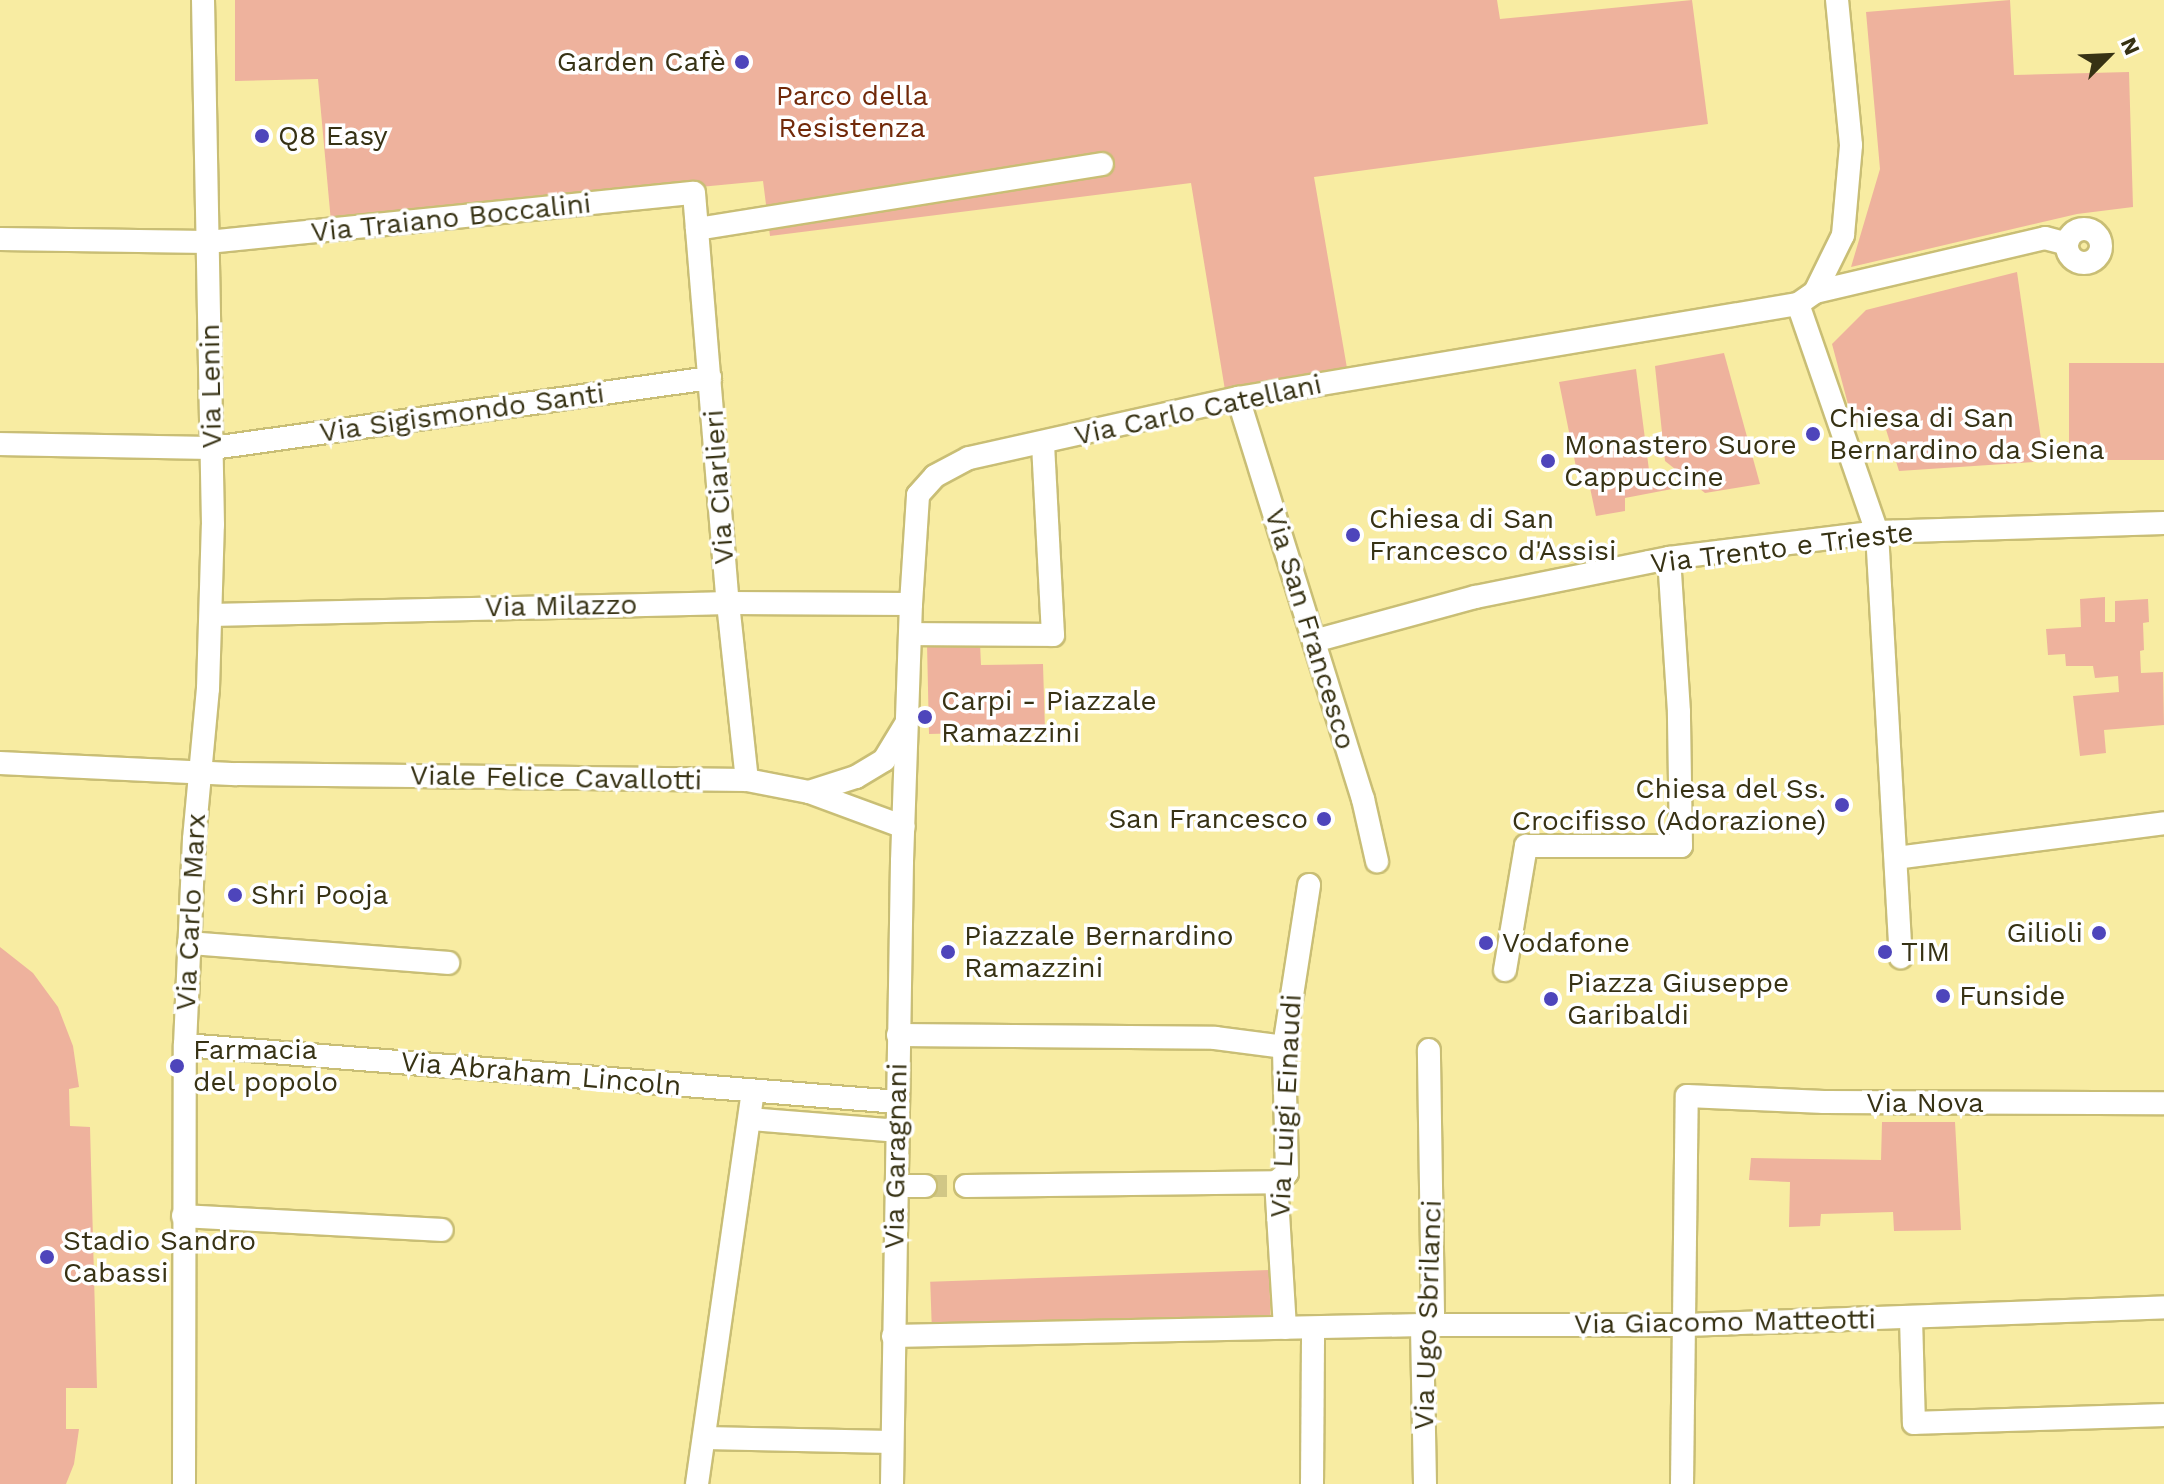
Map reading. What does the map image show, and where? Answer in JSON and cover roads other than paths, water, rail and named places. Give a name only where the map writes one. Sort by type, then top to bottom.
[{"type":"street","name":"Via Lenin","points":[[200,771],[211,615],[213,448],[203,0]]},
{"type":"street","points":[[1837,0],[1851,145],[1843,235],[1806,298],[1877,532],[1901,957]]},
{"type":"street","points":[[697,229],[1102,164]]},
{"type":"street","name":"Via Traiano Boccalini","points":[[0,239],[208,242],[694,193]]},
{"type":"street","name":"Via Ciarlieri","points":[[694,193],[728,603],[747,780]]},
{"type":"street","name":"Via Carlo Catellani","points":[[904,827],[911,604],[918,495],[935,476],[969,458],[1238,398],[1806,298],[2045,238],[2067,244]]},
{"type":"street","name":"Via Sigismondo Santi","points":[[0,444],[213,448],[710,378]]},
{"type":"street","name":"Via San Francesco","points":[[1238,398],[1363,799],[1377,861]]},
{"type":"street","points":[[910,634],[1053,635],[1043,443]]},
{"type":"street","name":"Via Trento e Trieste","points":[[1314,641],[1475,597],[1669,558],[1877,532],[2164,523]]},
{"type":"street","points":[[1505,970],[1526,846],[1681,846],[1679,712],[1669,558]]},
{"type":"street","name":"Via Milazzo","points":[[211,615],[728,603],[911,604]]},
{"type":"street","points":[[809,792],[856,777],[884,760],[907,722]]},
{"type":"street","name":"Viale Felice Cavallotti","points":[[0,763],[200,771],[747,780],[809,792],[904,827]]},
{"type":"street","name":"Via Carlo Marx","points":[[184,1484],[185,1045],[200,771]]},
{"type":"street","points":[[1896,858],[2164,823]]},
{"type":"street","name":"Via Garagnani","points":[[892,1484],[904,827]]},
{"type":"street","name":"Via Luigi Einaudi","points":[[1285,1328],[1276,1182],[1287,1173],[1284,1047],[1309,885]]},
{"type":"street","points":[[189,943],[448,963]]},
{"type":"street","points":[[898,1035],[1215,1038],[1284,1047]]},
{"type":"street","name":"Via Abraham Lincoln","points":[[185,1045],[898,1102]]},
{"type":"street","name":"Via Ugo Sbrilanci","points":[[1425,1484],[1422,1325],[1433,1313],[1429,1050]]},
{"type":"street","points":[[697,1484],[753,1092]]},
{"type":"street","name":"Via Nova","points":[[1683,1325],[1687,1096],[1824,1102],[2164,1103]]},
{"type":"street","points":[[750,1119],[898,1131]]},
{"type":"street","points":[[966,1186],[1276,1182]]},
{"type":"street","points":[[897,1186],[925,1186]]},
{"type":"street","points":[[183,1216],[442,1230]]},
{"type":"street","name":"Via Giacomo Matteotti","points":[[893,1336],[1422,1325],[1683,1325],[2164,1307]]},
{"type":"street","points":[[1911,1318],[1914,1423],[2164,1415]]},
{"type":"street","points":[[1682,1484],[1683,1325]]},
{"type":"street","points":[[1312,1484],[1313,1328]]},
{"type":"street","points":[[704,1438],[892,1442]]},
{"type":"tunnel","points":[[925,1186],[966,1186]]},
{"type":"place","name":"Garden Cafè","points":[[742,62]]},
{"type":"place","name":"Q8 Easy","points":[[262,136]]},
{"type":"place","name":"Chiesa di San Bernardino da Siena","points":[[1813,434]]},
{"type":"place","name":"Monastero Suore Cappuccine","points":[[1548,461]]},
{"type":"place","name":"Chiesa di San Francesco d'Assisi","points":[[1353,535]]},
{"type":"place","name":"Carpi - Piazzale Ramazzini","points":[[925,717]]},
{"type":"place","name":"Chiesa del Ss. Crocifisso (Adorazione)","points":[[1842,805]]},
{"type":"place","name":"San Francesco","points":[[1324,819]]},
{"type":"place","name":"Shri Pooja","points":[[235,895]]},
{"type":"place","name":"Gilioli","points":[[2099,933]]},
{"type":"place","name":"Vodafone","points":[[1486,943]]},
{"type":"place","name":"Piazzale Bernardino Ramazzini","points":[[948,952]]},
{"type":"place","name":"TIM","points":[[1885,952]]},
{"type":"place","name":"Funside","points":[[1943,996]]},
{"type":"place","name":"Piazza Giuseppe Garibaldi","points":[[1551,999]]},
{"type":"place","name":"Farmacia del popolo","points":[[177,1066]]},
{"type":"place","name":"Stadio Sandro Cabassi","points":[[47,1257]]},
{"type":"park label","name":"Parco della Resistenza","points":[[852,112]]}]
